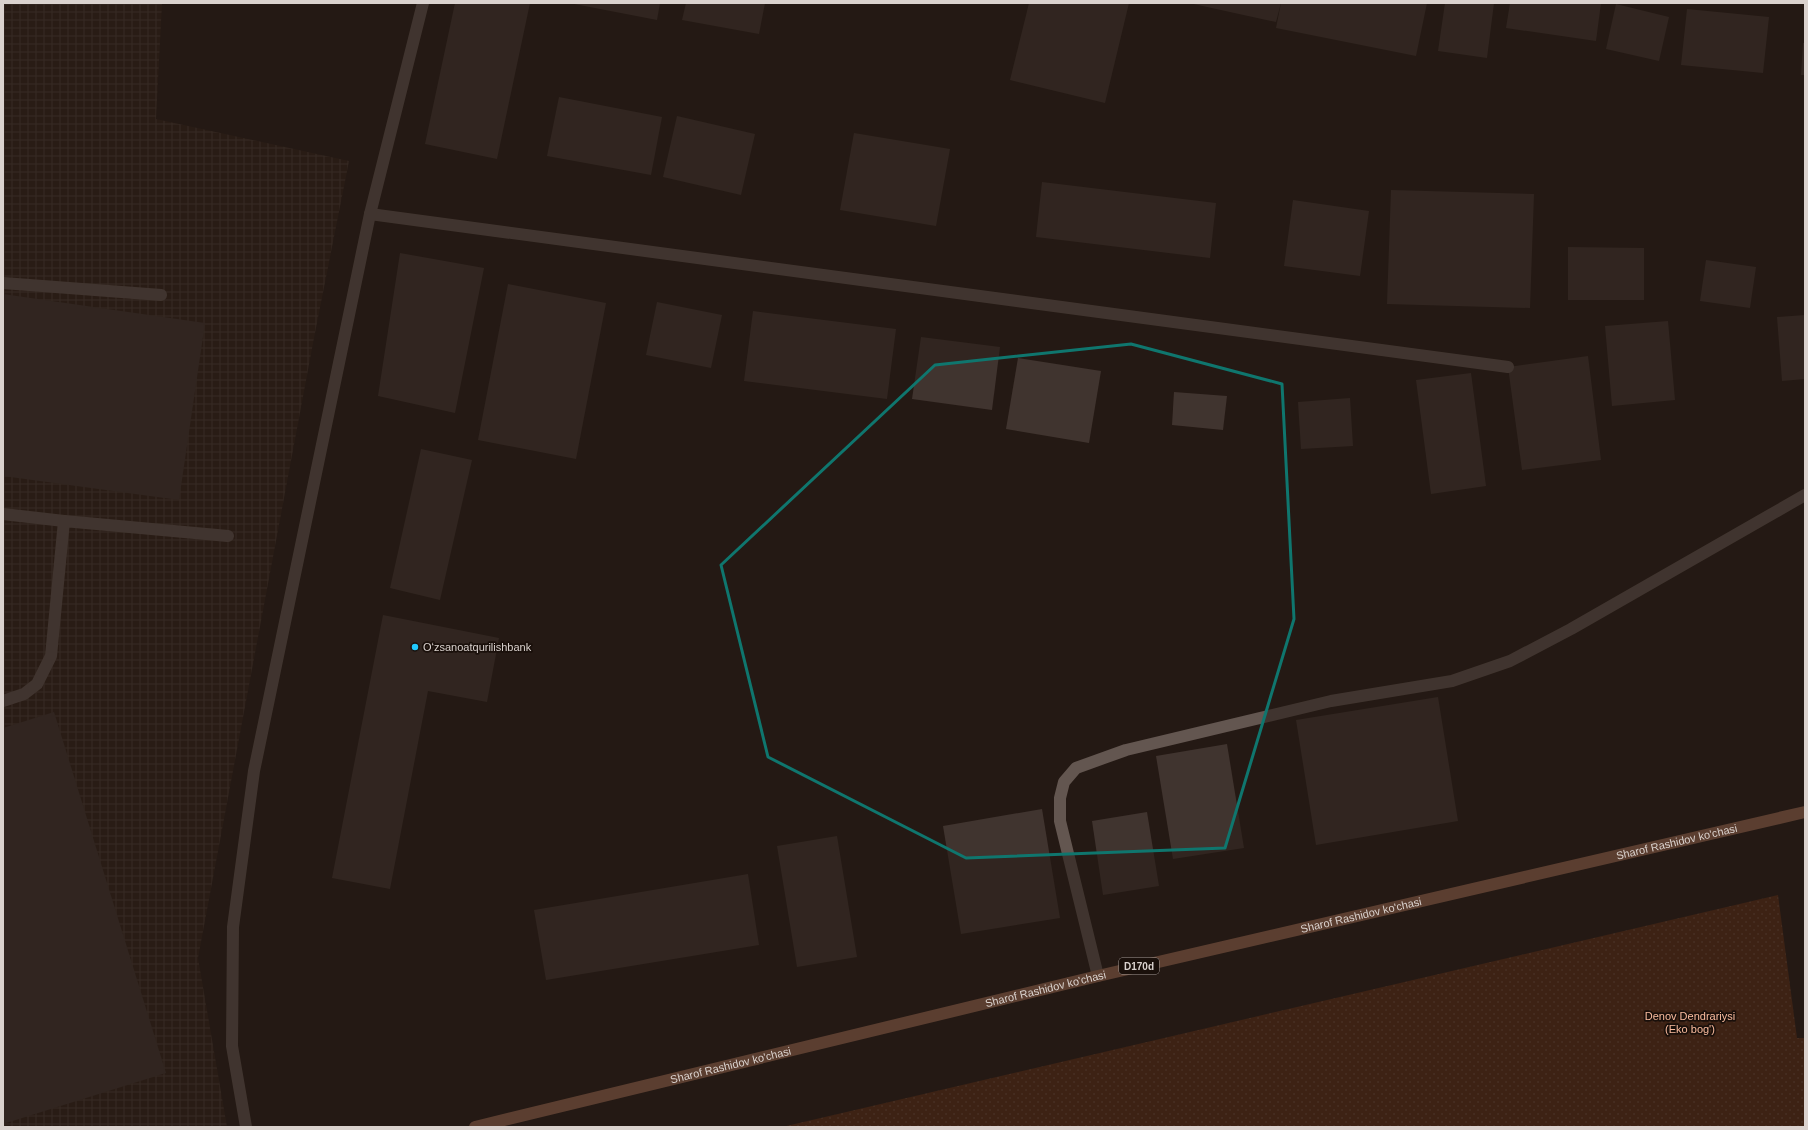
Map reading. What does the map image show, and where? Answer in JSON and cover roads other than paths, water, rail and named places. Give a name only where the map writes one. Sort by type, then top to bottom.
[{"type":"main road","name":"Sharof Rashidov ko'chasi","points":[[475,1127],[1098,976],[1805,812]]},
{"type":"street","points":[[246,1127],[232,1046],[233,927],[254,771],[370,214],[423,3]]},
{"type":"street","points":[[370,214],[1508,367]]},
{"type":"street","points":[[3,283],[161,295]]},
{"type":"street","points":[[1098,976],[1060,821],[1060,798],[1064,782],[1076,768],[1126,750],[1331,701],[1452,681],[1510,661],[1571,629],[1805,495]]},
{"type":"street","points":[[3,514],[228,536]]},
{"type":"street","points":[[3,701],[24,694],[37,684],[51,656],[64,521]]},
{"type":"place","name":"Oʻzsanoatqurilishbank","points":[[415,647]]},
{"type":"park label","name":"Denov Dendrariysi (Eko bog')","points":[[1690,1022]]}]
